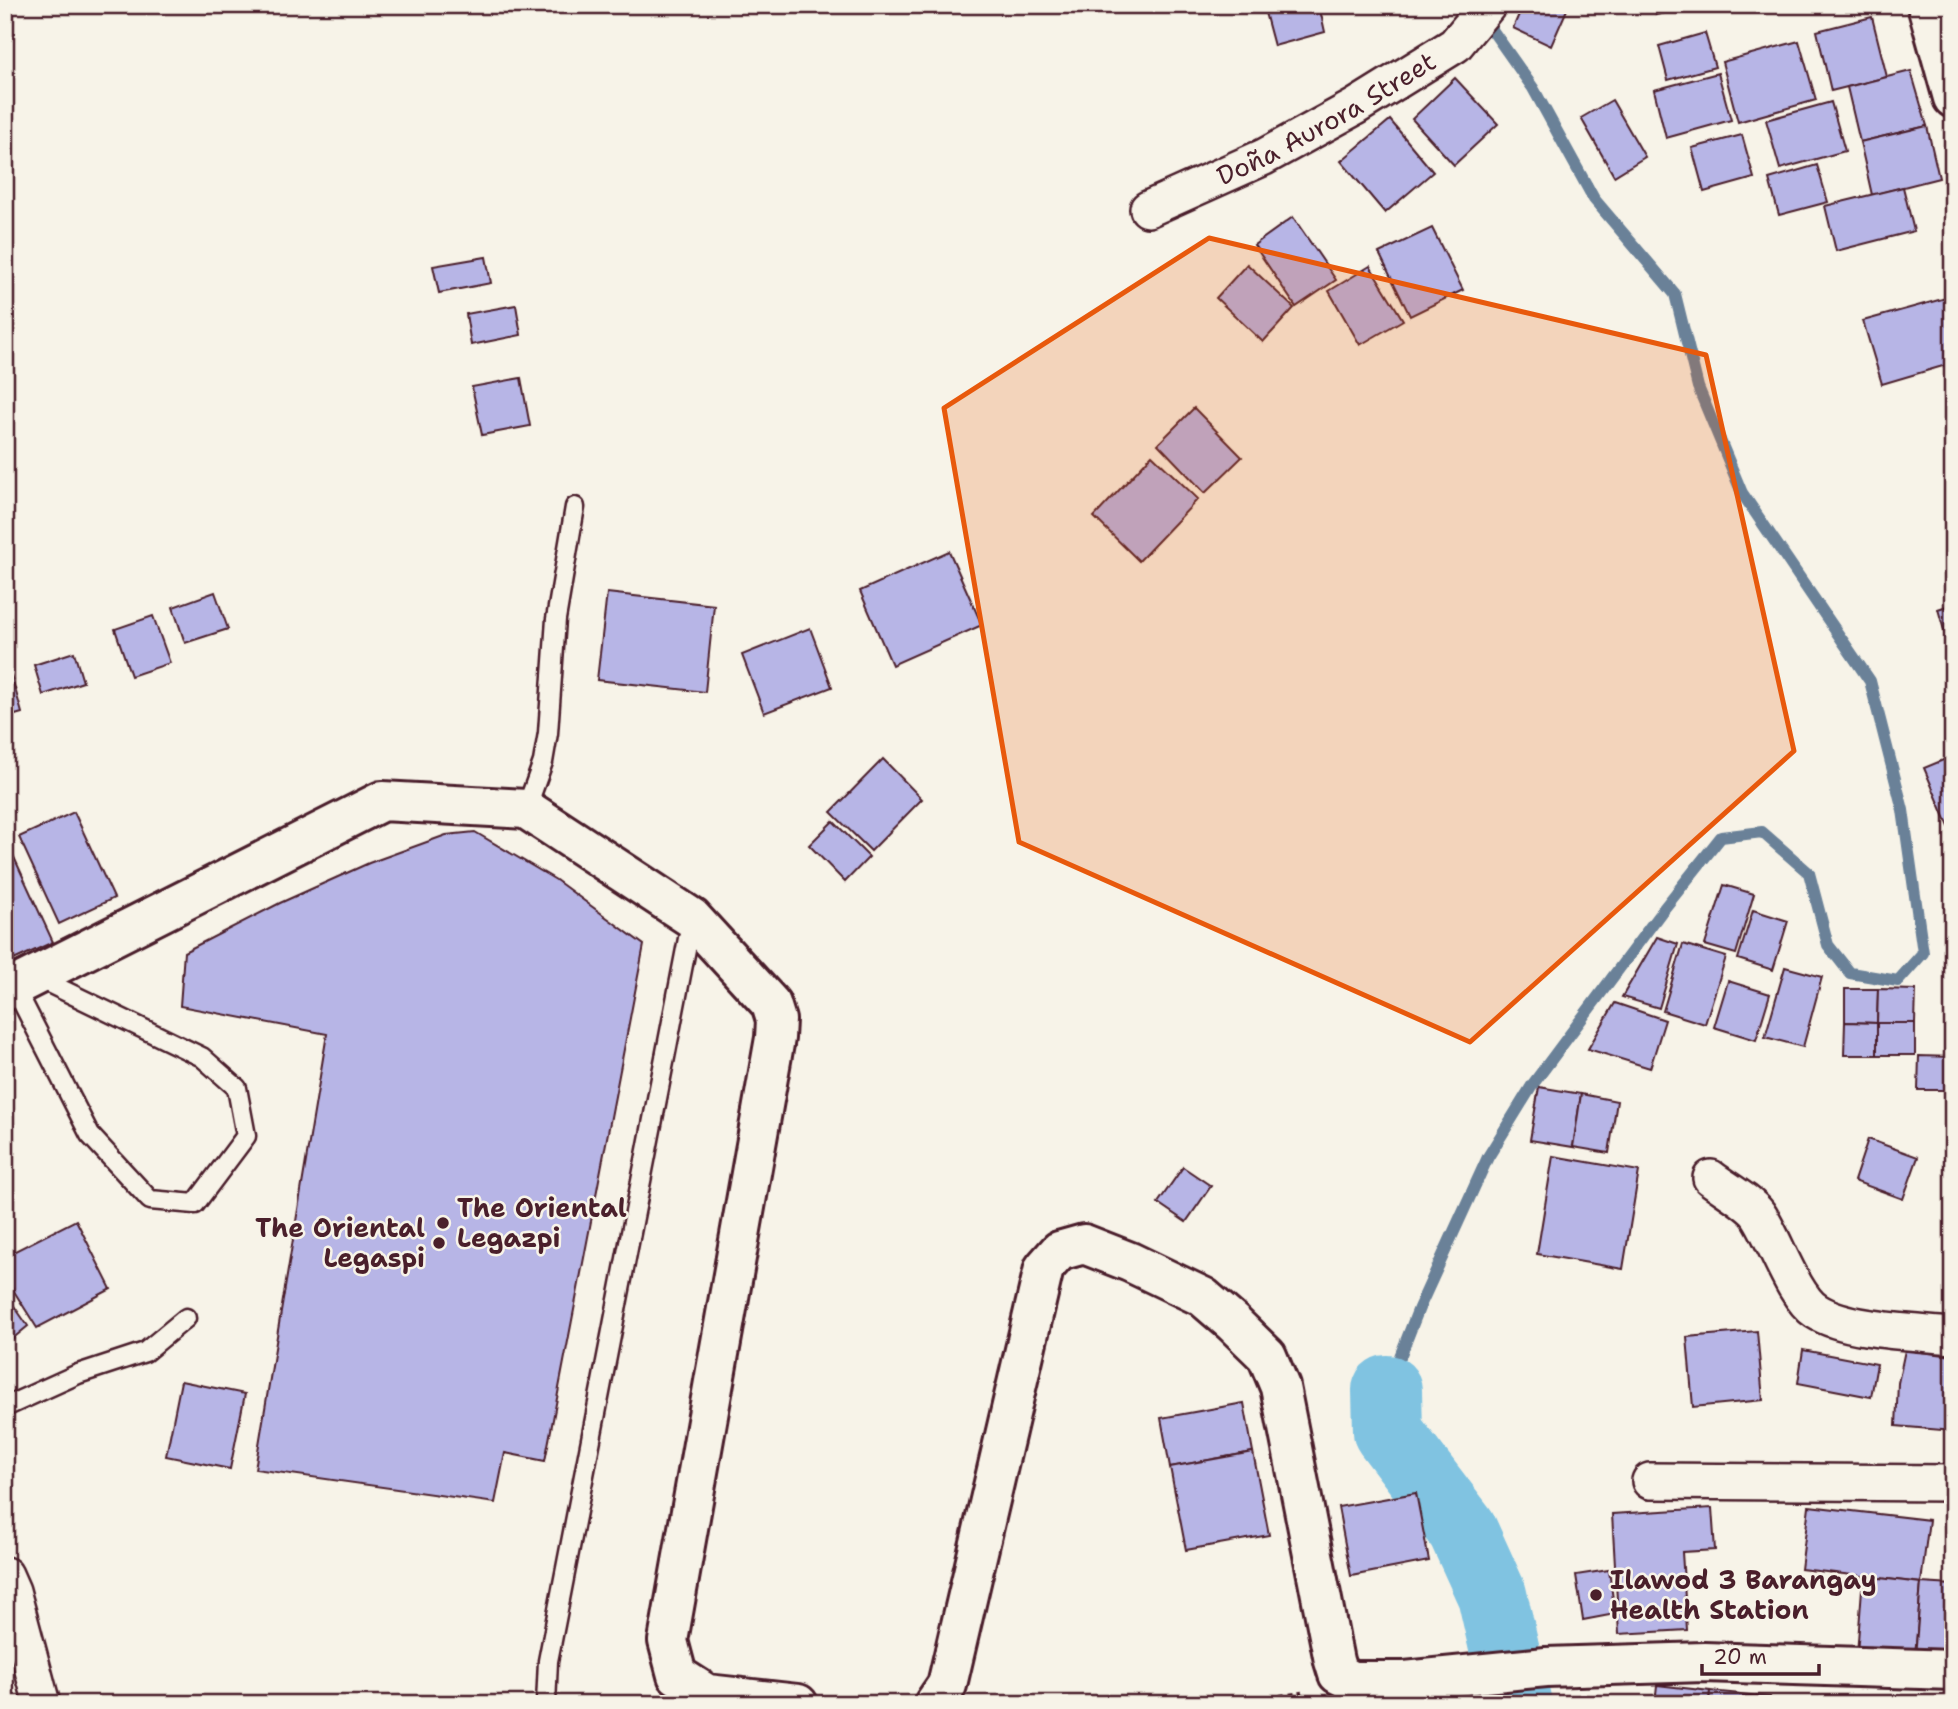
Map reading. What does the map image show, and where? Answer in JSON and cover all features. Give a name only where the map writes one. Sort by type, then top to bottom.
[{"type":"street","name":"Doña Aurora Street","points":[[1148,209],[1265,158],[1355,107],[1455,45],[1488,5]]},
{"type":"street","points":[[1927,5],[1953,98]]},
{"type":"street","points":[[18,984],[382,801],[526,809],[692,918],[771,1004],[775,1020],[775,1038],[668,1642],[677,1675],[707,1694],[798,1704]]},
{"type":"street","points":[[1711,1178],[1757,1212],[1783,1263],[1814,1310],[1841,1321],[1881,1329],[1953,1336]]},
{"type":"street","points":[[934,1704],[947,1685],[1044,1268],[1059,1251],[1084,1244],[1130,1262],[1203,1297],[1266,1356],[1280,1387],[1334,1661],[1338,1674],[1352,1681],[1405,1681],[1546,1667],[1704,1662],[1953,1670]]},
{"type":"street","points":[[1650,1481],[1953,1483]]},
{"type":"street","points":[[5,1575],[12,1591],[42,1704]]},
{"type":"lane","points":[[526,809],[543,762],[548,733],[556,619],[575,507]]},
{"type":"lane","points":[[546,1704],[548,1661],[692,918]]},
{"type":"lane","points":[[18,984],[202,1057],[237,1088],[246,1136],[195,1204],[150,1200],[90,1135],[18,984]]},
{"type":"lane","points":[[5,1407],[78,1374],[145,1352],[186,1318]]},
{"type":"path","points":[[974,1704],[1260,1699],[1300,1694],[1352,1681]]},
{"type":"highlighted area","points":[[1209,238],[1706,355],[1794,751],[1470,1042],[1019,842],[944,408]]},
{"type":"building","points":[[1263,5],[1319,5],[1325,32],[1274,46]]},
{"type":"building","points":[[1523,5],[1569,5],[1551,46],[1513,28]]},
{"type":"building","points":[[1654,5],[1700,5],[1656,15]]},
{"type":"building","points":[[1872,17],[1887,77],[1831,91],[1817,31]]},
{"type":"building","points":[[1705,33],[1715,67],[1668,80],[1659,46]]},
{"type":"building","points":[[1799,41],[1816,100],[1738,122],[1722,62]]},
{"type":"building","points":[[1911,71],[1927,126],[1860,142],[1847,87]]},
{"type":"building","points":[[1718,73],[1731,120],[1666,138],[1654,90]]},
{"type":"building","points":[[1455,78],[1498,124],[1454,165],[1412,119]]},
{"type":"building","points":[[1612,100],[1645,157],[1614,176],[1581,118]]},
{"type":"building","points":[[1831,102],[1845,151],[1780,169],[1766,120]]},
{"type":"building","points":[[1390,120],[1433,172],[1385,213],[1341,161]]},
{"type":"building","points":[[1927,126],[1939,178],[1872,195],[1860,142]]},
{"type":"building","points":[[1742,135],[1754,178],[1704,192],[1692,148]]},
{"type":"building","points":[[1817,165],[1828,202],[1779,215],[1769,179]]},
{"type":"building","points":[[1903,187],[1914,231],[1836,251],[1825,206]]},
{"type":"building","points":[[1293,217],[1336,280],[1296,307],[1254,245]]},
{"type":"building","points":[[1432,228],[1463,290],[1410,316],[1379,253]]},
{"type":"building","points":[[486,257],[491,283],[439,293],[433,266]]},
{"type":"building","points":[[1247,264],[1294,308],[1263,342],[1216,298]]},
{"type":"building","points":[[1370,266],[1403,320],[1360,345],[1329,291]]},
{"type":"building","points":[[1953,296],[1953,363],[1882,384],[1863,321]]},
{"type":"building","points":[[516,305],[521,335],[471,345],[466,314]]},
{"type":"building","points":[[521,378],[530,426],[482,435],[472,387]]},
{"type":"building","points":[[1194,408],[1242,457],[1205,493],[1158,444]]},
{"type":"building","points":[[1152,455],[1198,499],[1139,561],[1094,517]]},
{"type":"building","points":[[949,551],[982,625],[892,665],[860,591]]},
{"type":"building","points":[[215,592],[228,629],[185,643],[173,607]]},
{"type":"building","points":[[607,593],[714,605],[705,692],[597,680]]},
{"type":"building","points":[[1953,604],[1953,647],[1949,648],[1938,609]]},
{"type":"building","points":[[153,616],[170,663],[131,676],[115,629]]},
{"type":"building","points":[[810,628],[832,687],[764,713],[742,655]]},
{"type":"building","points":[[1953,647],[1953,680],[1944,650]]},
{"type":"building","points":[[74,652],[83,682],[43,695],[34,665]]},
{"type":"building","points":[[8,664],[22,713],[5,718],[5,665]]},
{"type":"building","points":[[1953,756],[1953,836],[1924,768]]},
{"type":"building","points":[[883,759],[922,799],[871,851],[831,812]]},
{"type":"building","points":[[74,812],[114,898],[59,924],[19,837]]},
{"type":"building","points":[[833,821],[869,857],[845,882],[809,845]]},
{"type":"building","name":"The Oriental Legaspi","points":[[475,832],[556,880],[644,945],[545,1461],[505,1453],[495,1503],[255,1469],[327,1034],[180,1006],[184,952],[280,903],[369,863],[446,835]]},
{"type":"building","points":[[7,842],[53,942],[5,964],[5,843]]},
{"type":"building","points":[[1724,885],[1754,894],[1736,954],[1705,945]]},
{"type":"building","points":[[1753,910],[1788,921],[1773,970],[1738,959]]},
{"type":"building","points":[[1657,937],[1678,944],[1659,1008],[1622,997]]},
{"type":"building","points":[[1683,944],[1726,957],[1705,1024],[1663,1011]]},
{"type":"building","points":[[1785,967],[1822,977],[1803,1047],[1765,1037]]},
{"type":"building","points":[[1728,981],[1770,994],[1756,1040],[1714,1027]]},
{"type":"building","points":[[1845,989],[1878,989],[1877,1023],[1845,1022]]},
{"type":"building","points":[[1878,989],[1916,990],[1915,1023],[1877,1023]]},
{"type":"building","points":[[1615,1003],[1665,1020],[1650,1068],[1588,1049]]},
{"type":"building","points":[[1845,1022],[1877,1023],[1877,1055],[1844,1055]]},
{"type":"building","points":[[1877,1023],[1915,1023],[1915,1055],[1877,1055]]},
{"type":"building","points":[[1919,1056],[1953,1057],[1953,1090],[1918,1090]]},
{"type":"building","points":[[1539,1087],[1581,1094],[1573,1147],[1530,1140]]},
{"type":"building","points":[[1581,1094],[1617,1101],[1609,1153],[1573,1147]]},
{"type":"building","points":[[1868,1139],[1918,1157],[1903,1199],[1854,1181]]},
{"type":"building","points":[[1553,1156],[1639,1171],[1623,1269],[1537,1254]]},
{"type":"building","points":[[1183,1167],[1211,1186],[1186,1222],[1158,1203]]},
{"type":"building","points":[[76,1220],[111,1289],[37,1328],[5,1277],[5,1256]]},
{"type":"building","points":[[5,1293],[28,1326],[5,1345]]},
{"type":"building","points":[[1757,1331],[1763,1400],[1693,1407],[1687,1337]]},
{"type":"building","points":[[1803,1350],[1877,1364],[1871,1397],[1798,1383]]},
{"type":"building","points":[[1905,1350],[1953,1356],[1953,1431],[1896,1426],[1898,1383]]},
{"type":"building","points":[[181,1381],[245,1394],[230,1469],[166,1456]]},
{"type":"building","points":[[1244,1403],[1253,1452],[1170,1467],[1161,1418]]},
{"type":"building","points":[[1253,1452],[1269,1535],[1186,1550],[1170,1467]]},
{"type":"building","points":[[1416,1493],[1429,1561],[1351,1576],[1338,1507]]},
{"type":"building","points":[[1809,1506],[1929,1520],[1921,1583],[1801,1569]]},
{"type":"building","points":[[1712,1508],[1715,1550],[1682,1552],[1687,1630],[1619,1634],[1612,1514]]},
{"type":"building","name":"Ilawod 3 Barangay Health Station","points":[[1609,1570],[1615,1614],[1583,1620],[1576,1575]]},
{"type":"building","points":[[1863,1576],[1921,1583],[1915,1657],[1857,1654]]},
{"type":"building","points":[[1921,1583],[1953,1585],[1953,1659],[1915,1657]]},
{"type":"building","points":[[1657,1685],[1710,1691],[1709,1704],[1655,1704]]},
{"type":"building","points":[[1710,1691],[1770,1697],[1769,1704],[1709,1704]]},
{"type":"waterway","points":[[1387,1390],[1419,1308],[1488,1157],[1533,1084],[1662,911],[1721,837],[1762,832],[1809,873],[1828,945],[1850,973],[1898,981],[1923,953],[1903,810],[1870,681],[1742,493],[1698,387],[1675,294],[1594,199],[1533,88],[1483,17]]},
{"type":"waterway","points":[[1387,1390],[1388,1432],[1462,1529],[1492,1595],[1517,1704]]},
{"type":"place","name":"The Oriental Legazpi","points":[[443,1223]]},
{"type":"place","name":"The Oriental Legaspi","points":[[439,1243]]},
{"type":"place","name":"Ilawod 3 Barangay Health Station","points":[[1596,1595]]}]
